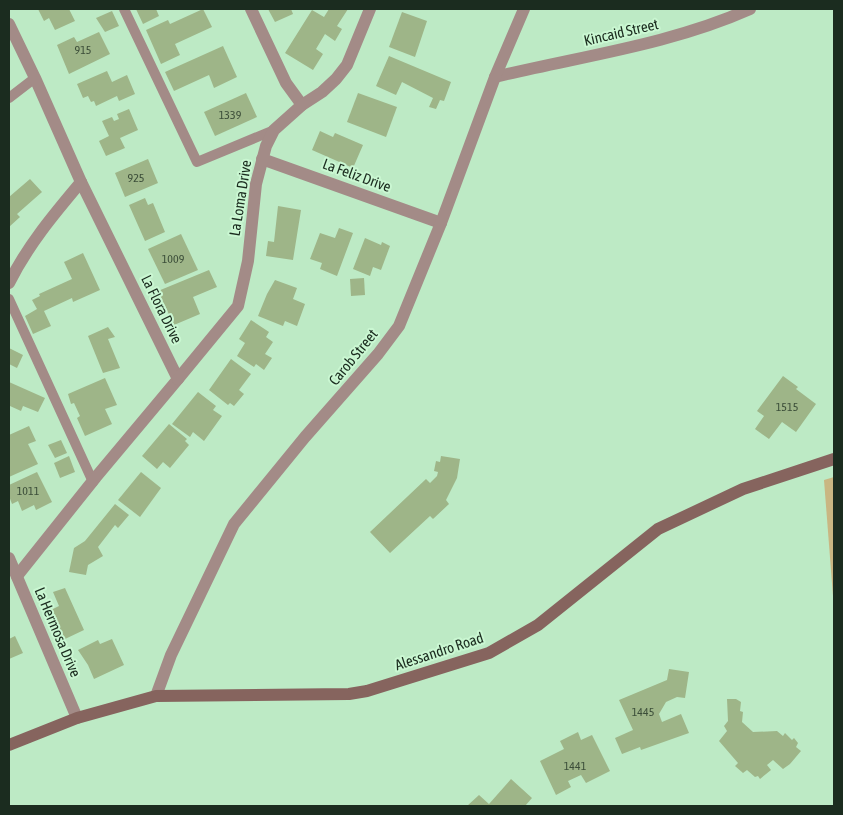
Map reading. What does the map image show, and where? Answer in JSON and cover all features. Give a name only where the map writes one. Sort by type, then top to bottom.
[{"type":"street","points":[[250,9],[286,83],[302,105]]},
{"type":"street","name":"La Loma Drive","points":[[178,379],[238,306],[248,261],[256,184],[266,146],[274,130],[302,105],[322,92],[336,79],[347,65],[370,9]]},
{"type":"street","name":"Carob Street","points":[[156,696],[171,655],[234,524],[305,437],[378,354],[399,326],[441,223],[495,77],[524,9]]},
{"type":"street","name":"Kincaid Street","points":[[495,77],[663,40],[750,9]]},
{"type":"street","name":"La Flora Drive","points":[[9,24],[81,182],[178,379]]},
{"type":"street","name":"La Feliz Drive","points":[[262,159],[441,223]]},
{"type":"street","points":[[9,283],[21,258],[43,226],[81,182]]},
{"type":"street","points":[[18,576],[178,379]]},
{"type":"street","name":"Alessandro Road","points":[[9,745],[77,718],[156,696],[349,694],[367,691],[490,653],[538,625],[658,529],[743,489],[834,459]]},
{"type":"street","name":"La Hermosa Drive","points":[[9,558],[77,718]]},
{"type":"lane","points":[[124,9],[198,162],[274,130]]},
{"type":"lane","points":[[9,98],[35,78]]},
{"type":"lane","points":[[9,299],[93,482]]},
{"type":"shaded area","points":[[834,477],[834,609],[824,480]]},
{"type":"building","points":[[38,9],[69,9],[75,21],[55,30],[49,18],[44,21]]},
{"type":"building","points":[[136,9],[156,9],[159,16],[143,24]]},
{"type":"building","points":[[203,9],[212,27],[175,44],[180,55],[161,64],[146,30],[168,20],[170,24]]},
{"type":"building","points":[[268,9],[291,9],[293,14],[275,22]]},
{"type":"building","points":[[329,9],[348,9],[337,26],[342,29],[335,41],[325,34],[316,49],[323,54],[313,70],[285,53],[312,10],[324,17]]},
{"type":"building","points":[[112,11],[119,26],[105,32],[96,18]]},
{"type":"building","points":[[402,12],[427,21],[415,57],[389,47]]},
{"type":"building","points":[[99,32],[110,54],[69,74],[57,45],[74,37],[77,42]]},
{"type":"building","points":[[223,46],[237,77],[214,88],[209,75],[174,91],[165,72]]},
{"type":"building","points":[[389,56],[451,82],[444,101],[440,100],[436,109],[429,107],[433,98],[402,82],[396,95],[376,86]]},
{"type":"building","points":[[107,71],[112,82],[127,75],[135,94],[119,101],[117,96],[96,106],[94,101],[91,102],[88,96],[83,98],[77,84]]},
{"type":"building","points":[[246,93],[257,117],[215,136],[204,112]]},
{"type":"building","points":[[358,93],[397,107],[386,137],[347,122]]},
{"type":"building","points":[[129,109],[138,130],[120,138],[125,148],[106,156],[99,141],[109,136],[102,121],[112,117],[114,121],[119,119],[117,114]]},
{"type":"building","points":[[320,131],[333,137],[335,133],[363,145],[353,168],[312,150]]},
{"type":"building","points":[[148,159],[158,183],[125,197],[115,173]]},
{"type":"building","points":[[30,179],[42,192],[17,214],[20,217],[9,227],[9,197]]},
{"type":"building","points":[[145,198],[148,205],[153,203],[165,232],[145,241],[129,205]]},
{"type":"building","points":[[278,206],[301,210],[293,260],[266,256],[268,241],[274,242]]},
{"type":"building","points":[[339,228],[353,233],[337,276],[320,269],[322,263],[310,259],[320,233],[335,238]]},
{"type":"building","points":[[181,234],[198,270],[165,284],[148,249]]},
{"type":"building","points":[[365,238],[381,245],[382,242],[390,246],[381,270],[373,267],[370,276],[353,269]]},
{"type":"building","points":[[83,253],[100,290],[73,302],[72,298],[44,311],[51,326],[33,334],[25,316],[37,309],[32,300],[40,296],[39,294],[72,279],[64,262]]},
{"type":"building","points":[[209,270],[217,287],[193,297],[200,314],[174,325],[158,291]]},
{"type":"building","points":[[364,278],[365,295],[351,296],[350,279]]},
{"type":"building","points":[[275,280],[297,288],[293,299],[305,304],[297,326],[285,321],[283,326],[258,316]]},
{"type":"building","points":[[251,320],[269,332],[266,337],[273,342],[265,354],[272,358],[264,370],[256,364],[254,367],[237,356],[245,343],[239,339]]},
{"type":"building","points":[[108,327],[115,337],[108,339],[120,368],[103,373],[88,336]]},
{"type":"building","points":[[9,348],[23,355],[17,368],[9,364]]},
{"type":"building","points":[[231,359],[251,374],[239,390],[244,394],[234,406],[230,403],[228,405],[209,390]]},
{"type":"building","points":[[783,376],[798,387],[796,389],[816,404],[796,432],[782,422],[769,439],[755,429],[764,416],[757,411]]},
{"type":"building","points":[[105,378],[117,405],[105,409],[112,424],[85,436],[77,418],[80,416],[74,403],[71,404],[68,394]]},
{"type":"building","points":[[9,382],[45,398],[38,412],[23,406],[21,411],[10,406],[9,409]]},
{"type":"building","points":[[198,392],[216,406],[213,410],[222,416],[204,441],[193,432],[190,437],[172,424]]},
{"type":"building","points":[[169,424],[187,439],[185,441],[189,445],[170,468],[163,462],[157,469],[142,456]]},
{"type":"building","points":[[29,426],[36,441],[28,444],[38,464],[9,477],[9,435]]},
{"type":"building","points":[[61,440],[67,453],[55,458],[48,445]]},
{"type":"building","points":[[69,456],[75,472],[60,478],[54,463]]},
{"type":"building","points":[[441,456],[460,459],[457,478],[446,500],[449,504],[433,519],[430,516],[390,553],[370,532],[426,479],[430,483],[437,476],[438,472],[434,471],[436,461],[440,462]]},
{"type":"building","points":[[37,472],[52,502],[36,510],[34,505],[22,511],[18,501],[12,504],[9,496],[9,485]]},
{"type":"building","points":[[141,472],[161,488],[140,517],[118,500]]},
{"type":"building","points":[[115,504],[129,515],[118,528],[115,525],[98,547],[103,556],[88,565],[86,575],[69,572],[74,548],[85,541]]},
{"type":"building","points":[[65,588],[84,630],[65,639],[51,610],[59,606],[53,592]]},
{"type":"building","points":[[15,636],[23,653],[9,659],[9,639]]},
{"type":"building","points":[[112,639],[124,665],[94,679],[88,665],[78,650],[98,640],[100,644]]},
{"type":"building","points":[[669,669],[689,672],[685,698],[677,697],[666,702],[659,714],[662,722],[681,714],[689,733],[641,750],[640,747],[622,754],[615,738],[633,730],[619,700],[667,680]]},
{"type":"building","points":[[727,699],[736,699],[741,702],[742,722],[753,732],[777,731],[783,736],[785,733],[792,740],[794,738],[798,743],[796,747],[801,751],[790,764],[783,769],[773,760],[767,765],[771,770],[760,779],[747,770],[743,773],[735,766],[738,763],[719,741],[727,731],[724,726],[728,721]]},
{"type":"building","points":[[578,732],[581,740],[592,735],[610,771],[586,783],[581,775],[568,781],[571,787],[556,795],[540,761],[564,749],[560,741]]},
{"type":"building","points":[[511,779],[532,798],[525,806],[467,806],[479,795],[489,804]]}]
